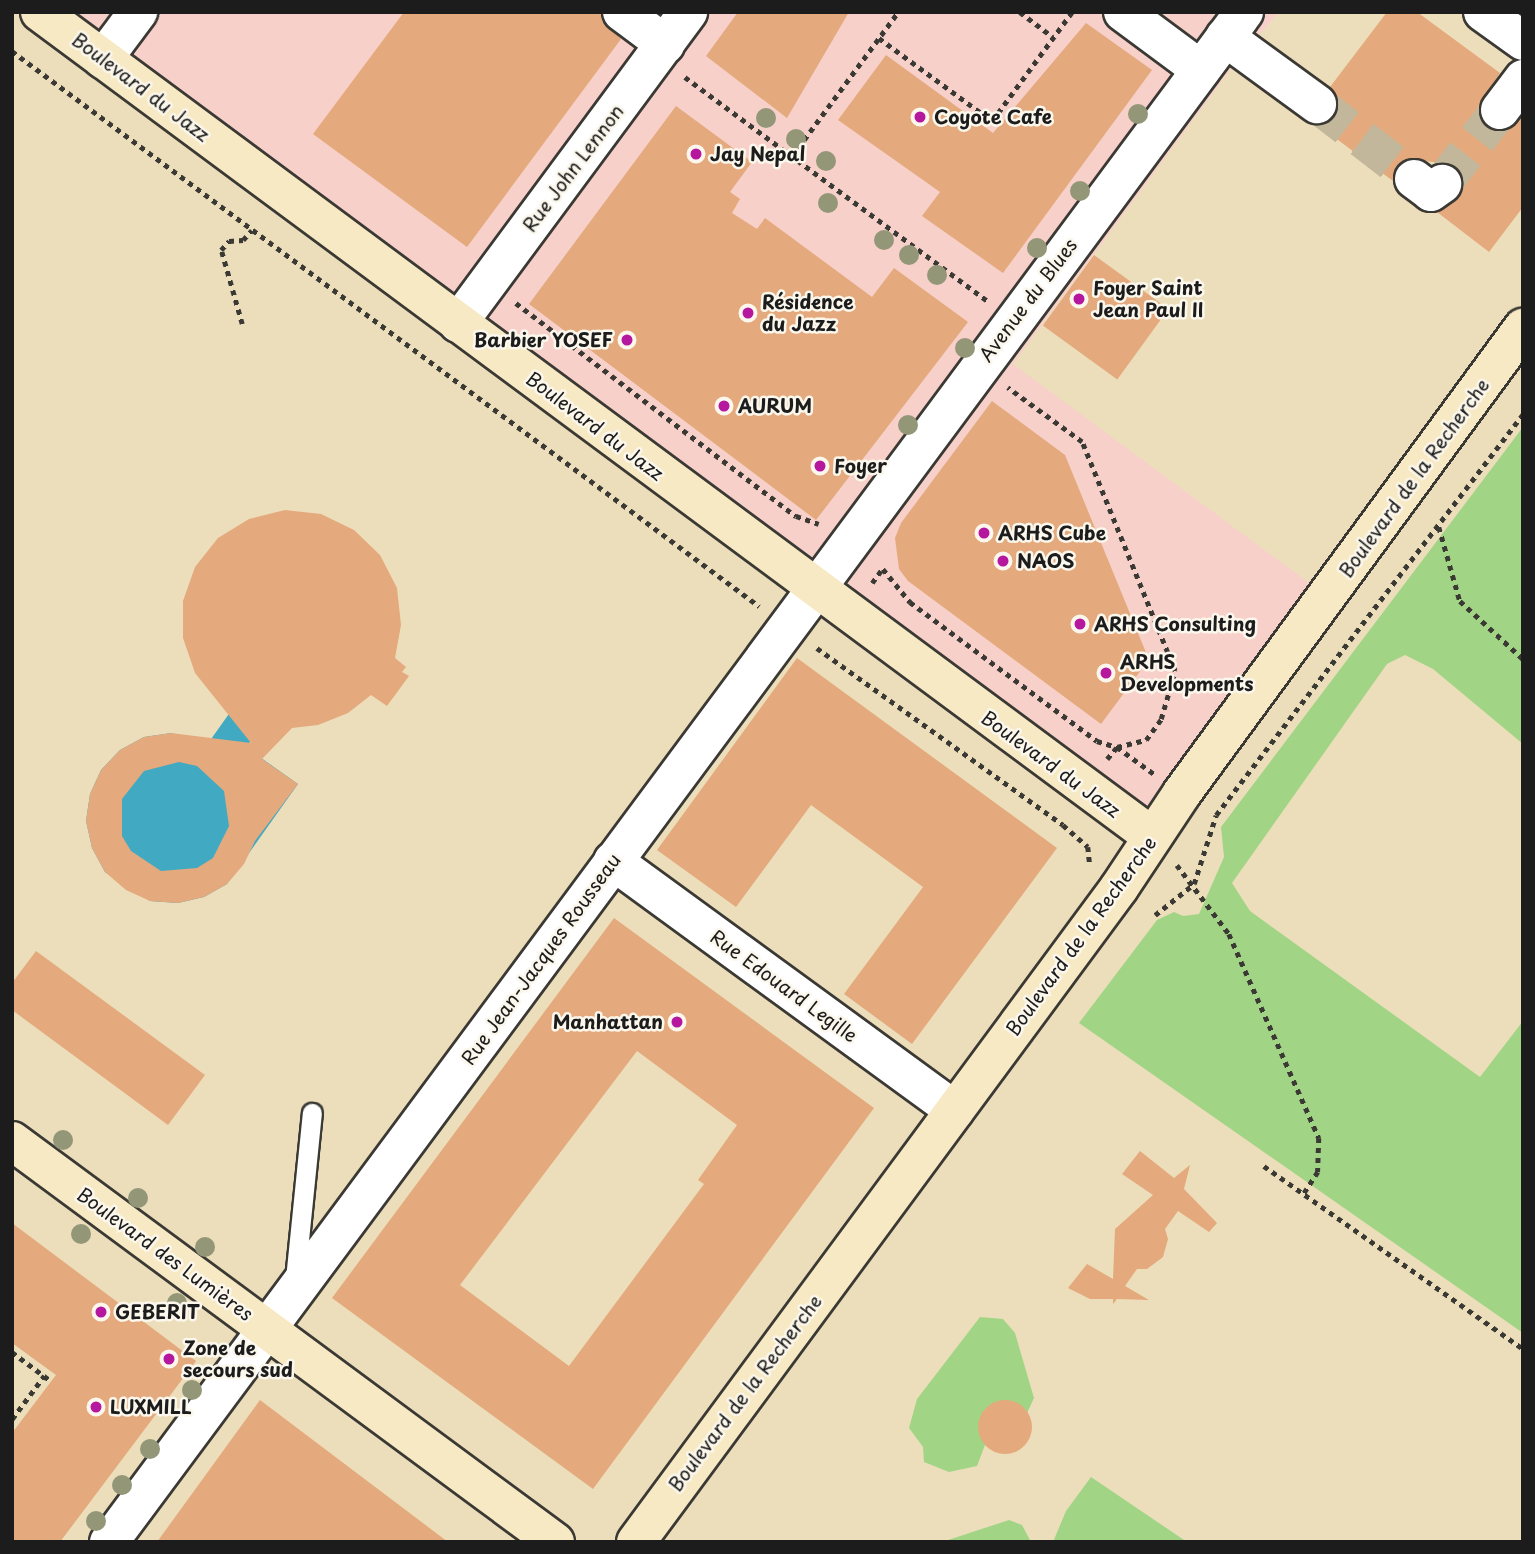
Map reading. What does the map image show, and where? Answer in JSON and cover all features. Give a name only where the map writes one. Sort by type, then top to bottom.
[{"type":"main road","name":"Boulevard du Jazz","points":[[40,12],[813,589],[1153,837]]},
{"type":"main road","name":"Boulevard de la Recherche","points":[[636,1542],[955,1110],[1523,328]]},
{"type":"main road","name":"Boulevard des Lumières","points":[[12,1141],[555,1542]]},
{"type":"street","points":[[103,59],[138,12]]},
{"type":"street","points":[[622,12],[661,50]]},
{"type":"street","name":"Rue John Lennon","points":[[458,323],[688,12]]},
{"type":"street","points":[[1124,12],[1200,70]]},
{"type":"street","points":[[1483,12],[1523,41]]},
{"type":"street","points":[[1234,25],[1317,104]]},
{"type":"street","name":"Avenue du Blues","points":[[813,589],[1234,25]]},
{"type":"street","points":[[1500,110],[1523,79]]},
{"type":"street","name":"Rue Jean-Jacques Rousseau","points":[[108,1542],[813,589]]},
{"type":"street","name":"Rue Edouard Legille","points":[[612,861],[955,1110]]},
{"type":"lane","points":[[291,1293],[312,1113]]},
{"type":"path","points":[[792,156],[898,12]]},
{"type":"path","points":[[1020,12],[1053,37]]},
{"type":"path","points":[[879,38],[992,121],[1072,12]]},
{"type":"path","points":[[661,50],[792,156],[1013,320]]},
{"type":"path","points":[[12,51],[739,592]]},
{"type":"path","points":[[242,324],[221,250],[229,241],[243,240],[253,230]]},
{"type":"path","points":[[511,299],[796,516],[824,526]]},
{"type":"path","points":[[883,569],[909,602],[1097,741],[1116,747],[1146,740],[1161,719],[1175,671],[1082,442],[979,366]]},
{"type":"path","points":[[1155,915],[1194,884],[1216,815],[1523,414]]},
{"type":"path","points":[[1439,526],[1460,601],[1523,659]]},
{"type":"path","points":[[820,650],[1063,825],[1088,847],[1090,868]]},
{"type":"path","points":[[1194,884],[1229,934],[1319,1138],[1318,1172],[1303,1195]]},
{"type":"path","points":[[1264,1167],[1523,1349]]},
{"type":"path","points":[[12,1352],[51,1381]]},
{"type":"path","points":[[12,1419],[44,1376]]},
{"type":"shaded area","points":[[40,12],[1280,12],[1244,51],[1013,364],[1328,597],[1153,837]]},
{"type":"green space","points":[[1523,427],[1523,744],[1433,669],[1405,655],[1387,664],[1232,883],[1250,911],[1480,1077],[1523,1021],[1523,1333],[1079,1023],[1157,920],[1174,912],[1183,916],[1199,914],[1224,857],[1221,827]]},
{"type":"green space","points":[[980,1317],[1003,1319],[1015,1333],[1034,1398],[1027,1413],[1005,1400],[989,1406],[979,1420],[985,1445],[977,1466],[949,1472],[924,1462],[923,1447],[909,1428],[917,1399]]},
{"type":"green space","points":[[1091,1477],[1187,1542],[1053,1542],[1066,1511]]},
{"type":"green space","points":[[1009,1520],[1022,1525],[1031,1542],[942,1542]]},
{"type":"water","points":[[231,711],[257,727],[247,748],[298,784],[227,884],[204,897],[178,903],[150,901],[105,872],[92,848],[86,821],[90,794],[101,770],[120,750],[144,737],[171,733],[209,742]]},
{"type":"building","points":[[404,12],[601,12],[602,21],[621,39],[467,247],[313,134]]},
{"type":"building","points":[[738,12],[849,12],[787,118],[706,56]]},
{"type":"building","points":[[1387,12],[1417,12],[1500,73],[1478,107],[1486,127],[1508,130],[1523,116],[1523,207],[1489,252],[1437,212],[1462,192],[1460,172],[1451,164],[1406,159],[1396,166],[1393,181],[1318,125],[1335,116],[1339,106],[1330,87]]},
{"type":"building","points":[[1086,23],[1152,70],[1003,273],[922,216],[940,192],[838,120],[886,55],[993,133]]},
{"type":"building","name":"Résidence du Jazz","points":[[676,106],[752,162],[730,192],[740,199],[732,213],[757,229],[765,218],[872,297],[894,268],[968,322],[816,520],[529,304]]},
{"type":"building","points":[[1094,255],[1168,309],[1117,379],[1043,325]]},
{"type":"building","name":"NAOS","points":[[992,401],[1065,455],[1147,655],[1147,662],[1101,724],[908,581],[899,569],[895,538],[901,523]]},
{"type":"building","points":[[285,510],[321,514],[354,530],[380,555],[397,588],[401,625],[395,658],[406,667],[402,672],[409,676],[387,706],[371,695],[348,713],[318,725],[292,728],[262,759],[298,784],[255,841],[244,864],[227,884],[204,897],[178,903],[150,901],[126,890],[105,872],[92,848],[86,821],[90,794],[101,770],[120,750],[144,737],[171,733],[251,743],[195,673],[183,638],[183,601],[195,567],[218,538],[249,519]],"holes":[[[179,762],[197,766],[224,791],[229,826],[213,858],[197,868],[161,871],[131,851],[122,836],[122,799],[144,771]]]},
{"type":"building","points":[[797,658],[1057,848],[912,1044],[844,994],[923,887],[811,805],[736,907],[657,850]]},
{"type":"building","points":[[614,918],[874,1108],[593,1489],[332,1298]],"holes":[[[637,1051],[737,1125],[698,1180],[704,1184],[569,1366],[460,1285]]]},
{"type":"building","points":[[36,951],[205,1075],[168,1125],[12,1010],[12,983]]},
{"type":"building","points":[[1140,1151],[1174,1178],[1190,1165],[1184,1189],[1217,1223],[1209,1232],[1178,1211],[1165,1229],[1168,1239],[1163,1257],[1147,1269],[1137,1269],[1125,1286],[1149,1300],[1117,1299],[1113,1304],[1113,1299],[1090,1299],[1068,1288],[1087,1264],[1113,1279],[1115,1229],[1153,1195],[1122,1174]]},
{"type":"building","name":"LUXMILL","points":[[12,1223],[196,1361],[60,1542],[12,1542],[12,1433],[56,1375],[12,1343]]},
{"type":"building","points":[[260,1400],[448,1542],[157,1542]]},
{"type":"building","points":[[1005,1400],[1024,1408],[1032,1427],[1024,1446],[1005,1454],[986,1446],[978,1427],[986,1408]]},
{"type":"tunnel","points":[[1317,104],[1414,179]]},
{"type":"tunnel","points":[[1442,184],[1500,110]]},
{"type":"place","name":"Coyote Cafe","points":[[920,117]]},
{"type":"place","name":"Jay Nepal","points":[[696,154]]},
{"type":"place","name":"Foyer Saint Jean Paul II","points":[[1079,299]]},
{"type":"place","name":"Résidence du Jazz","points":[[748,313]]},
{"type":"place","name":"Barbier YOSEF","points":[[627,340]]},
{"type":"place","name":"AURUM","points":[[724,406]]},
{"type":"place","name":"Foyer","points":[[820,466]]},
{"type":"place","name":"ARHS Cube","points":[[984,533]]},
{"type":"place","name":"NAOS","points":[[1003,561]]},
{"type":"place","name":"ARHS Consulting","points":[[1080,624]]},
{"type":"place","name":"ARHS Developments","points":[[1106,673]]},
{"type":"place","name":"Manhattan","points":[[677,1022]]},
{"type":"place","name":"GEBERIT","points":[[101,1312]]},
{"type":"place","name":"Zone de secours sud","points":[[169,1359]]},
{"type":"place","name":"LUXMILL","points":[[96,1407]]}]
